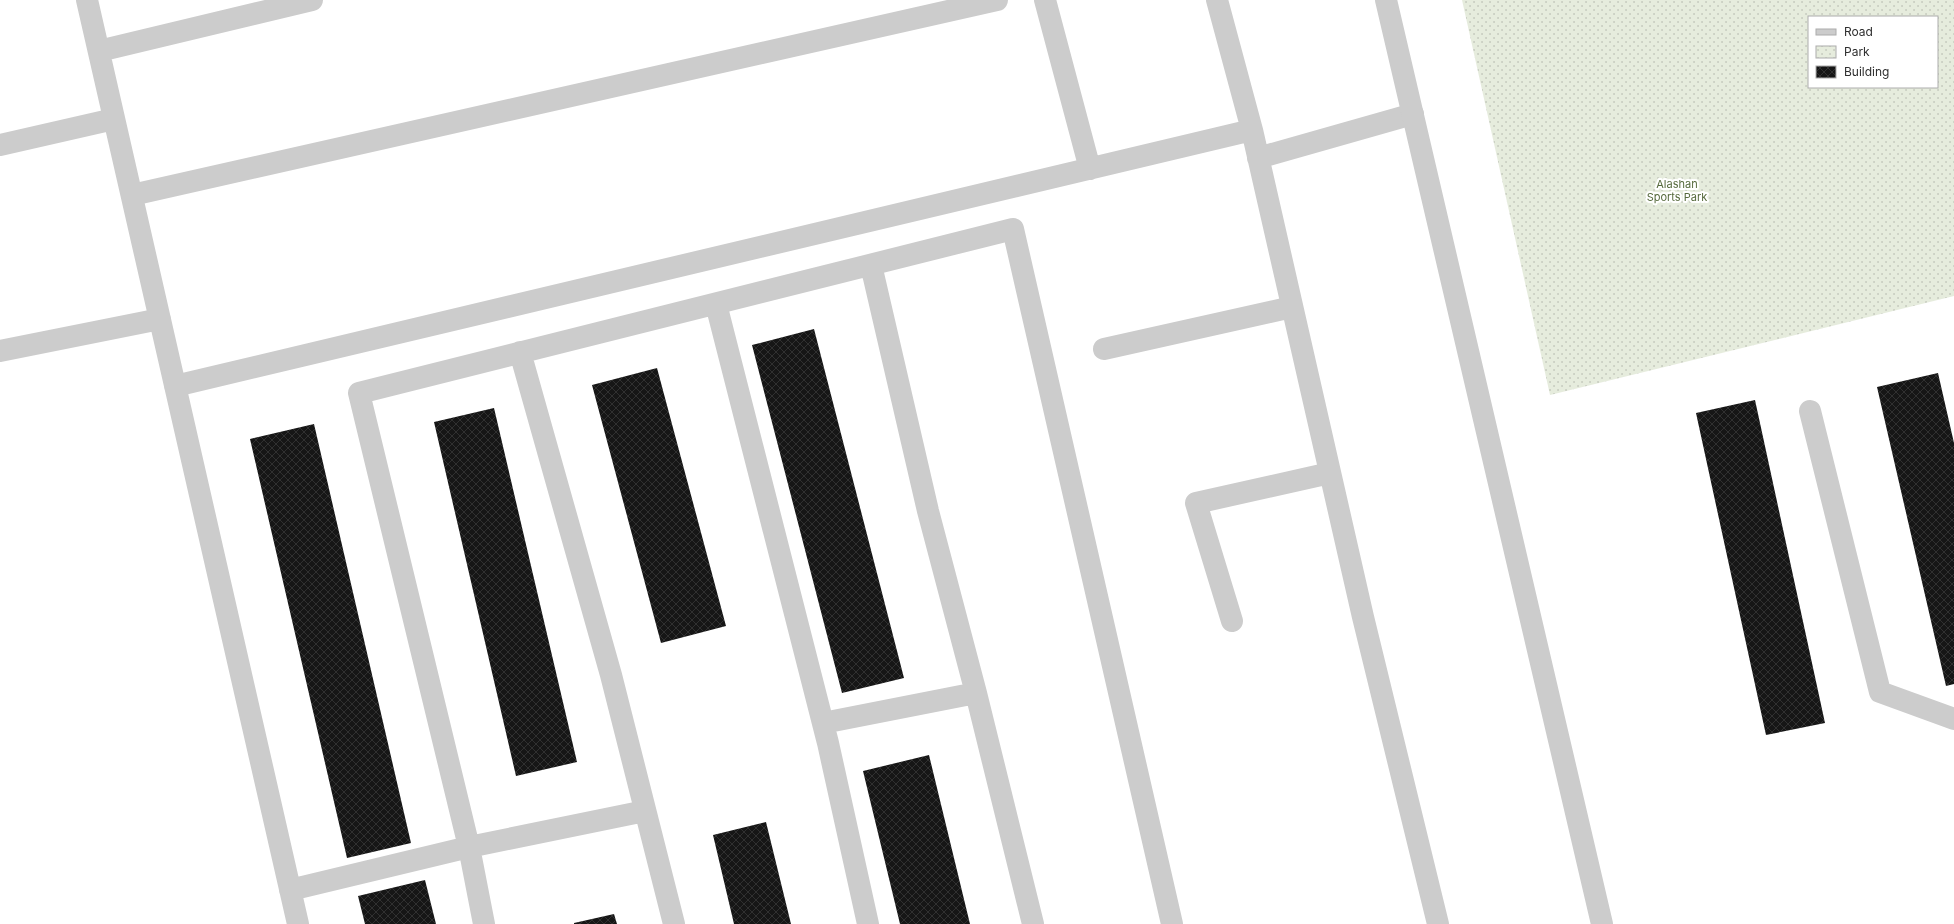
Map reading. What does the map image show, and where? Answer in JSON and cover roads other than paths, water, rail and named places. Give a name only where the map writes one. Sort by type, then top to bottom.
[{"type":"street","points":[[87,0],[298,924]]},
{"type":"street","points":[[99,51],[312,0]]},
{"type":"street","points":[[132,195],[997,0]]},
{"type":"street","points":[[1045,0],[1090,169]]},
{"type":"street","points":[[1217,0],[1252,130],[1363,617],[1438,924]]},
{"type":"street","points":[[1386,0],[1602,924]]},
{"type":"street","points":[[1258,158],[1413,114]]},
{"type":"street","points":[[0,145],[114,119]]},
{"type":"street","points":[[175,386],[1252,130]]},
{"type":"street","points":[[484,924],[469,847],[359,393],[1013,229],[1172,924]]},
{"type":"street","points":[[870,265],[928,511],[976,693],[1033,924]]},
{"type":"street","points":[[716,304],[823,723],[868,924]]},
{"type":"street","points":[[1104,349],[1292,307]]},
{"type":"street","points":[[0,351],[160,319]]},
{"type":"street","points":[[520,352],[612,675],[674,924]]},
{"type":"street","points":[[1810,411],[1880,692],[1954,719]]},
{"type":"street","points":[[1232,621],[1196,503],[1330,473]]},
{"type":"street","points":[[823,723],[976,693]]},
{"type":"street","points":[[290,890],[469,847],[645,811]]},
{"type":"park label","name":"Alashan Sports Park","points":[[1677,190]]}]
